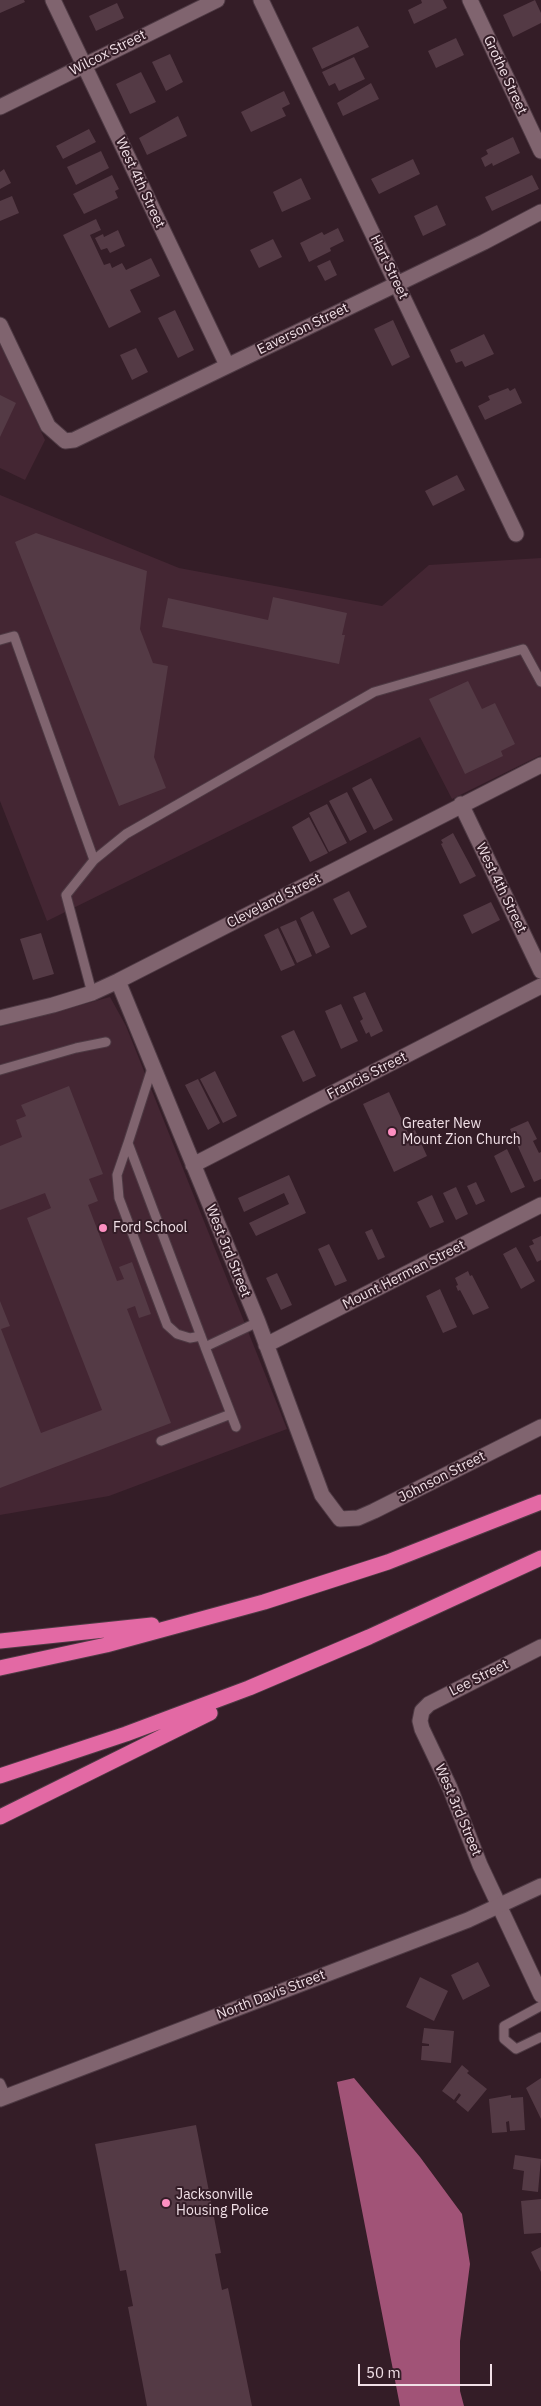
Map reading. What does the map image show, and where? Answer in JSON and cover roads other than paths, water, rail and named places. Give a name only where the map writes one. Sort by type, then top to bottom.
[{"type":"highway","points":[[0,1668],[106,1645],[203,1620],[388,1562],[541,1502]]},
{"type":"highway","points":[[0,1817],[310,1663],[541,1558]]},
{"type":"highway","points":[[0,1641],[203,1620]]},
{"type":"highway","points":[[0,1776],[190,1712],[310,1663]]},
{"type":"street","name":"West 4th Street","points":[[53,0],[227,365]]},
{"type":"street","name":"Wilcox Street","points":[[0,107],[217,0]]},
{"type":"street","name":"Hart Street","points":[[261,0],[516,534]]},
{"type":"street","name":"Grothe Street","points":[[470,0],[541,151]]},
{"type":"street","name":"Eaverson Street","points":[[0,324],[48,426],[65,441],[84,438],[227,365],[541,212]]},
{"type":"street","name":"Cleveland Street","points":[[0,1018],[92,993],[118,981],[461,804],[541,765]]},
{"type":"street","name":"West 4th Street","points":[[461,804],[541,971]]},
{"type":"street","name":"West 3rd Street","points":[[118,981],[258,1322],[322,1495],[340,1519]]},
{"type":"street","name":"Francis Street","points":[[193,1165],[541,986]]},
{"type":"street","name":"Mount Herman Street","points":[[266,1345],[541,1205]]},
{"type":"street","name":"Johnson Street","points":[[340,1519],[358,1518],[374,1511],[541,1427]]},
{"type":"street","name":"Lee Street","points":[[421,1714],[429,1704],[541,1647]]},
{"type":"street","name":"West 3rd Street","points":[[421,1714],[422,1729],[450,1788],[499,1906],[541,1996]]},
{"type":"street","name":"North Davis Street","points":[[2,2093],[468,1920],[541,1886]]},
{"type":"lane","points":[[0,640],[14,636],[94,860]]},
{"type":"lane","points":[[92,993],[66,895],[94,860],[126,834],[374,692],[523,649],[541,682]]},
{"type":"lane","points":[[0,1070],[76,1048],[106,1042]]},
{"type":"lane","points":[[153,1065],[117,1174],[119,1198],[167,1325],[177,1334],[190,1338],[201,1336]]},
{"type":"lane","points":[[128,1143],[236,1427]]},
{"type":"lane","points":[[205,1347],[258,1322]]},
{"type":"lane","points":[[161,1441],[231,1414]]},
{"type":"lane","points":[[541,2006],[504,2026],[504,2039],[516,2049],[541,2036]]},
{"type":"place","name":"Greater New Mount Zion Church","points":[[392,1132]]},
{"type":"place","name":"Ford School","points":[[103,1228]]},
{"type":"place","name":"Jacksonville Housing Police","points":[[166,2203]]}]
